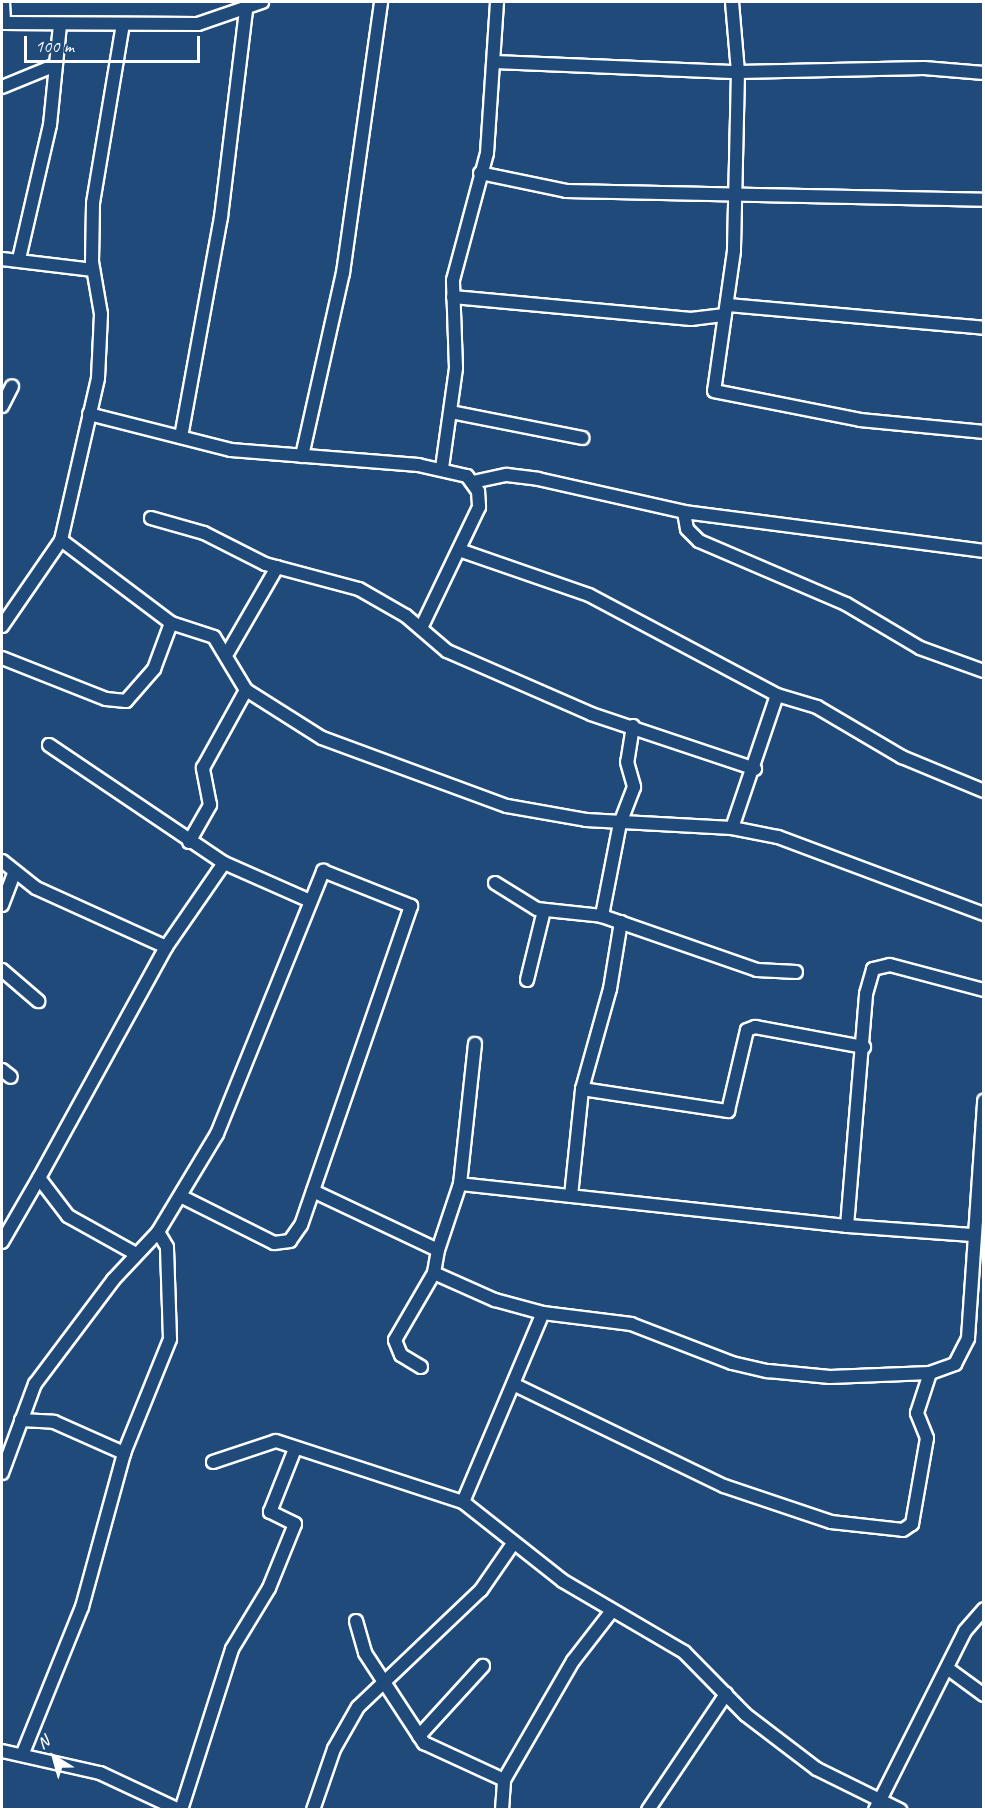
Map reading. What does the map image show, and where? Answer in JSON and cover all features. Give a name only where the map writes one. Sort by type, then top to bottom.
[{"type":"street","points":[[3,2],[3,23],[60,24],[198,24],[246,10],[262,2]]},
{"type":"street","points":[[302,456],[343,273],[381,2]]},
{"type":"street","points":[[442,468],[451,412],[453,297],[458,257],[489,135],[497,2]]},
{"type":"street","points":[[732,2],[738,72],[734,194],[726,310],[715,393],[860,420],[984,432]]},
{"type":"street","points":[[182,437],[221,217],[246,10]]},
{"type":"street","points":[[19,259],[50,126],[60,24]]},
{"type":"street","points":[[2,626],[61,540],[102,352],[93,270],[93,203],[123,24]]},
{"type":"street","points":[[495,62],[738,72],[924,68],[984,73]]},
{"type":"street","points":[[2,87],[56,65]]},
{"type":"street","points":[[480,173],[566,191],[984,200]]},
{"type":"street","points":[[2,259],[19,259],[62,270],[93,270]]},
{"type":"street","points":[[453,297],[690,319],[726,310],[984,328]]},
{"type":"street","points":[[2,406],[12,386]]},
{"type":"street","points":[[451,412],[582,438]]},
{"type":"street","points":[[89,414],[231,450],[442,468],[473,482],[507,475],[538,479],[684,512],[984,552]]},
{"type":"street","points":[[421,628],[462,550],[479,507],[473,482]]},
{"type":"street","points":[[684,512],[687,529],[699,541],[846,604],[920,648],[984,671]]},
{"type":"street","points":[[151,518],[189,527],[277,567],[359,589],[421,628],[447,651],[633,726],[755,769]]},
{"type":"street","points":[[61,540],[171,623],[214,637],[228,652],[246,690],[322,738],[507,806],[620,823],[732,828],[820,850],[984,914]]},
{"type":"street","points":[[462,550],[589,595],[777,695],[817,707],[902,757],[984,791]]},
{"type":"street","points":[[228,652],[277,567]]},
{"type":"street","points":[[2,658],[106,699],[126,701],[154,669],[171,623]]},
{"type":"street","points":[[189,842],[210,805],[203,768],[246,690]]},
{"type":"street","points":[[732,828],[755,769],[777,695]]},
{"type":"street","points":[[602,916],[620,823],[634,787],[627,762],[633,726]]},
{"type":"street","points":[[50,745],[189,842],[224,863],[308,900]]},
{"type":"street","points":[[2,861],[14,874],[166,947]]},
{"type":"street","points":[[2,1242],[166,947],[224,863]]},
{"type":"street","points":[[2,1473],[35,1384],[58,1348],[136,1254],[158,1232],[182,1197],[217,1134],[308,900],[323,871],[330,871],[412,910],[301,1225],[282,1244],[182,1197]]},
{"type":"street","points":[[2,905],[14,874]]},
{"type":"street","points":[[495,883],[544,910],[602,916],[757,970],[796,972]]},
{"type":"street","points":[[527,980],[544,910]]},
{"type":"street","points":[[571,1196],[582,1089],[610,989],[621,922]]},
{"type":"street","points":[[847,1226],[864,1047],[866,994],[873,969],[880,963],[984,990]]},
{"type":"street","points":[[2,970],[38,1000]]},
{"type":"street","points":[[582,1089],[728,1112],[747,1030],[755,1027],[864,1047]]},
{"type":"street","points":[[421,1367],[401,1356],[394,1340],[434,1272],[438,1250],[460,1184],[475,1044]]},
{"type":"street","points":[[434,1272],[495,1300],[543,1313],[631,1323],[732,1364],[768,1371],[830,1377],[930,1373],[955,1364],[966,1347],[984,1101]]},
{"type":"street","points":[[39,1178],[68,1216],[136,1254]]},
{"type":"street","points":[[460,1184],[847,1226],[974,1235]]},
{"type":"street","points":[[313,1191],[438,1250]]},
{"type":"street","points":[[24,1753],[82,1607],[124,1454],[172,1328],[167,1247],[158,1232]]},
{"type":"street","points":[[463,1502],[515,1385],[543,1313]]},
{"type":"street","points":[[515,1385],[724,1486],[831,1522],[903,1530],[912,1524],[927,1438],[917,1413],[930,1373]]},
{"type":"street","points":[[21,1420],[54,1422],[124,1454]]},
{"type":"street","points":[[213,1462],[276,1442],[463,1502],[486,1516],[512,1545],[611,1612],[684,1652],[768,1734],[817,1769],[878,1804],[900,1809]]},
{"type":"street","points":[[2,1750],[24,1753],[100,1773],[180,1809],[232,1649],[269,1588],[295,1524],[270,1512],[295,1449]]},
{"type":"street","points":[[313,1809],[348,1723],[385,1678],[481,1590],[512,1545]]},
{"type":"street","points":[[878,1804],[947,1668],[984,1609]]},
{"type":"street","points":[[502,1809],[504,1780],[573,1661],[611,1612]]},
{"type":"street","points":[[356,1621],[365,1653],[385,1678],[419,1736],[429,1748],[504,1780]]},
{"type":"street","points":[[419,1736],[483,1666]]},
{"type":"street","points":[[947,1668],[984,1695]]},
{"type":"street","points":[[648,1809],[726,1694]]}]
